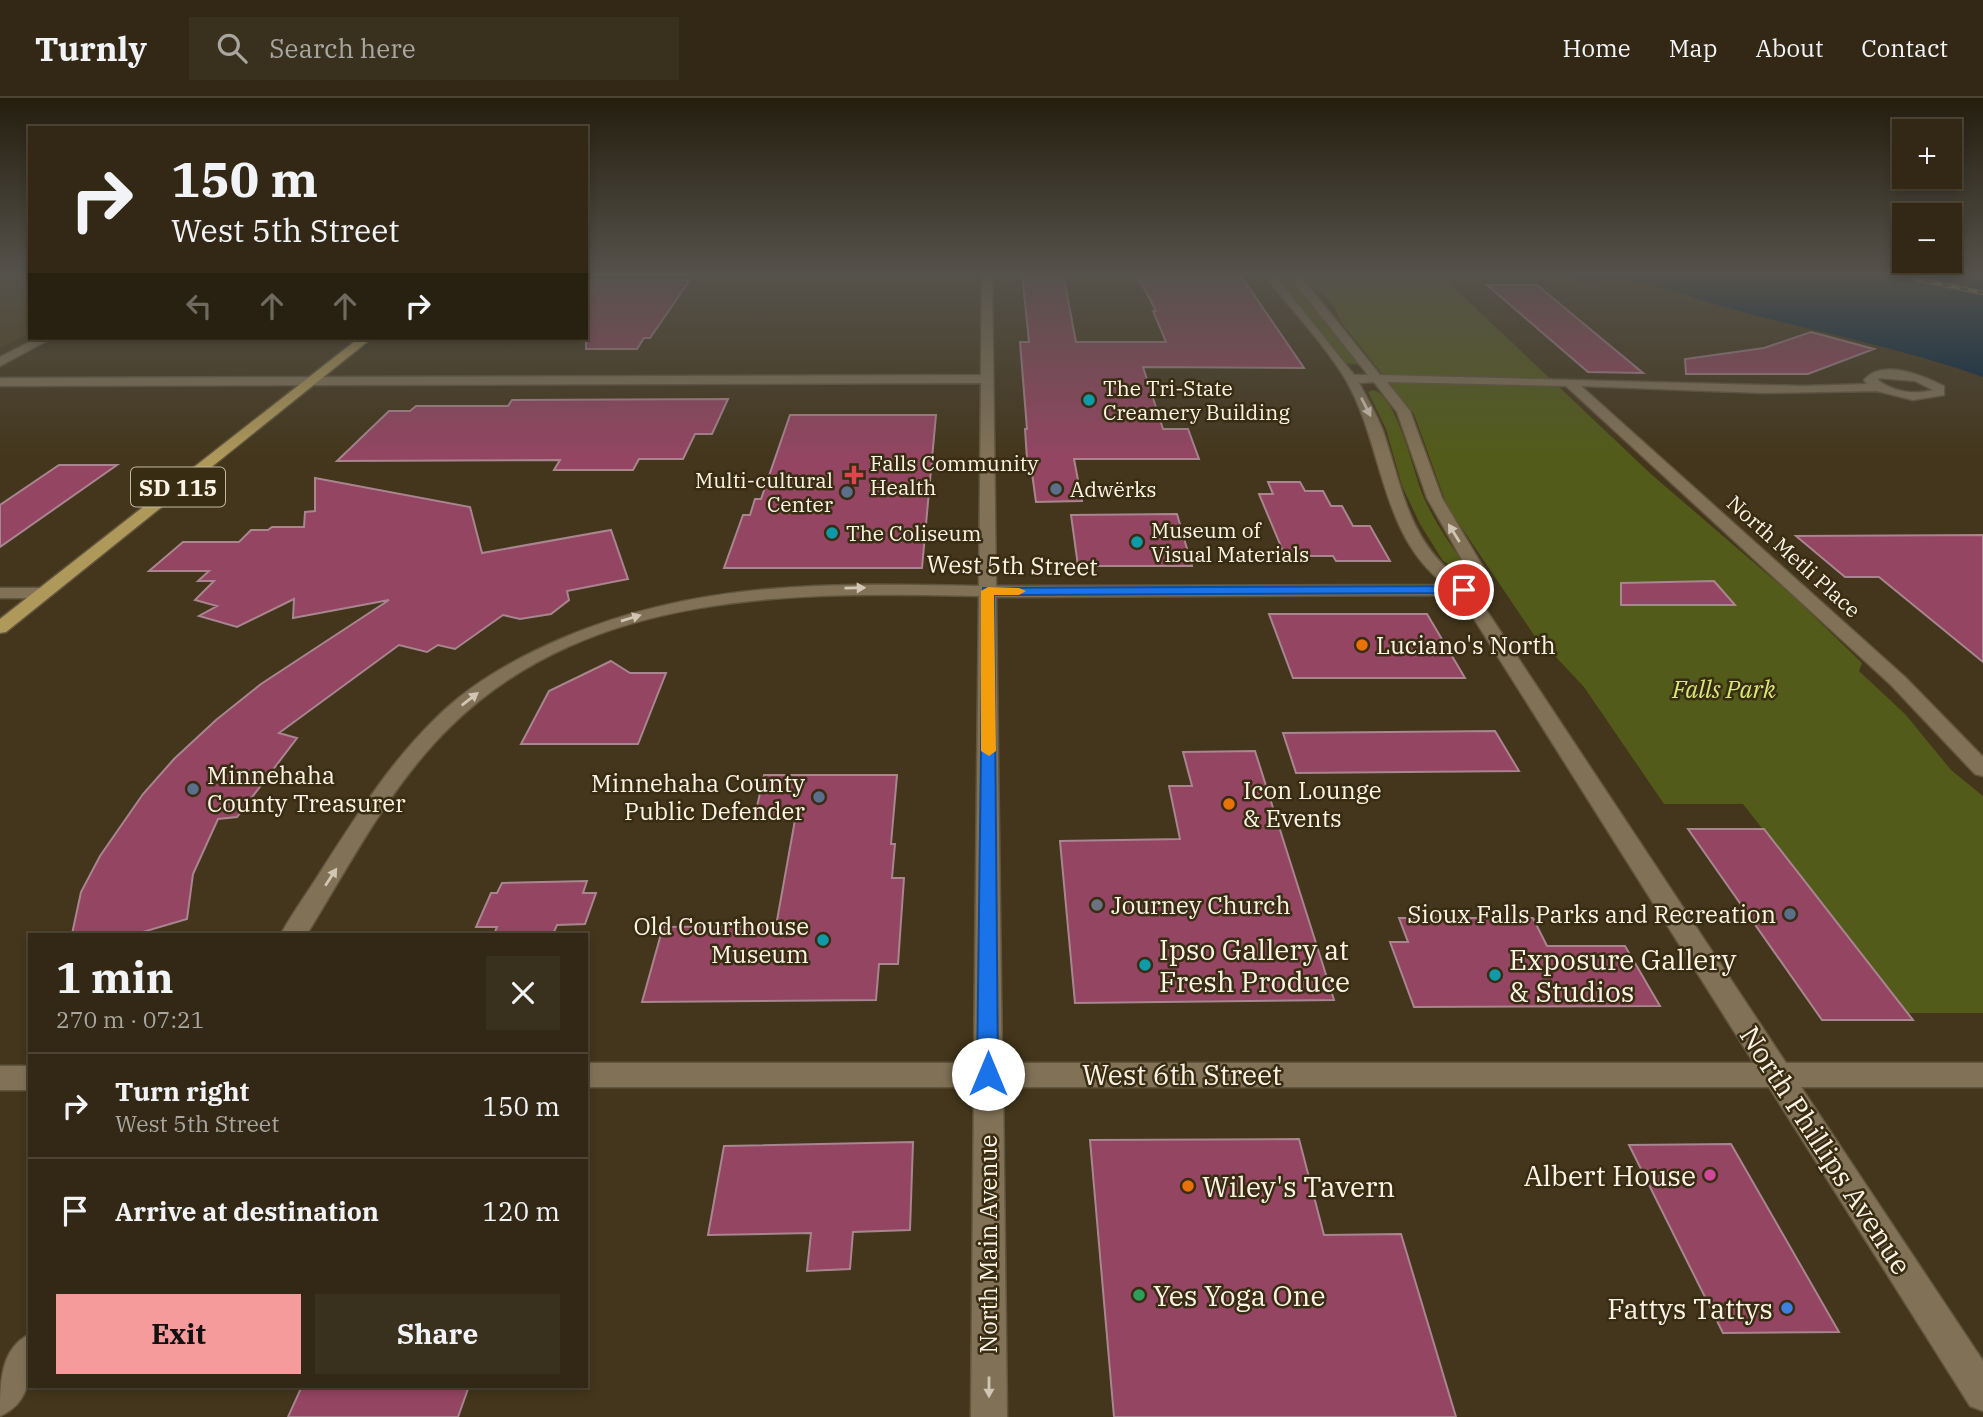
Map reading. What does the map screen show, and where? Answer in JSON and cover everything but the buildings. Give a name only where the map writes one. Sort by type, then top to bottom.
[{"type":"main road","name":"SD 115","points":[[0,628],[363,340]]},
{"type":"street","name":"North Main Avenue","points":[[988,335],[989,1417]]},
{"type":"street","name":"North Phillips Avenue","points":[[1316,335],[1351,379],[1375,428],[1403,521],[1439,572],[1464,590],[1983,1393]]},
{"type":"street","points":[[1343,335],[1379,379],[1408,421],[1430,488],[1478,572],[1464,590]]},
{"type":"street","points":[[0,362],[42,340]]},
{"type":"street","points":[[0,382],[988,379]]},
{"type":"street","points":[[1351,379],[1836,390],[1880,387]]},
{"type":"street","name":"North Metli Place","points":[[1569,382],[1898,681],[1983,769]]},
{"type":"street","name":"West 5th Street","points":[[295,933],[384,794],[420,745],[445,719],[473,695],[531,659],[567,641],[638,615],[715,597],[796,589],[915,587],[988,591],[1464,590]]},
{"type":"street","points":[[0,593],[45,593]]},
{"type":"street","name":"West 6th Street","points":[[588,1075],[1983,1074]]},
{"type":"street","points":[[0,1078],[28,1077]]},
{"type":"street","points":[[0,1398],[28,1354]]},
{"type":"shaded area","points":[[0,335],[27,335],[0,348]]},
{"type":"green space","points":[[1324,335],[1335,335],[1359,365],[1346,363]]},
{"type":"green space","name":"Falls Park","points":[[1351,335],[1504,335],[1652,475],[1794,597],[1862,663],[1859,671],[1905,714],[1951,770],[1983,796],[1983,1013],[1907,1013],[1743,804],[1664,804],[1584,687],[1553,654],[1542,647],[1447,506],[1414,414]]},
{"type":"green space","points":[[1373,390],[1382,395],[1398,421],[1425,500],[1437,524],[1462,561],[1461,566],[1451,566],[1443,561],[1420,524],[1402,486],[1386,429],[1368,392]]},
{"type":"water","points":[[1832,335],[1983,335],[1983,377]]},
{"type":"slow traffic","points":[[989,751],[988,591],[1019,591]]},
{"type":"place","name":"The Tri-State Creamery Building","points":[[1089,400]]},
{"type":"place","name":"Falls Community Health","points":[[854,475]]},
{"type":"place","name":"Adwёrks","points":[[1056,489]]},
{"type":"place","name":"Multi-cultural Center","points":[[847,492]]},
{"type":"place","name":"The Coliseum","points":[[832,533]]},
{"type":"place","name":"Museum of Visual Materials","points":[[1137,542]]},
{"type":"place","name":"Luciano's North","points":[[1362,645]]},
{"type":"place","name":"Minnehaha County Treasurer","points":[[193,789]]},
{"type":"place","name":"Minnehaha County Public Defender","points":[[819,797]]},
{"type":"place","name":"Icon Lounge & Events","points":[[1229,804]]},
{"type":"place","name":"Journey Church","points":[[1097,905]]},
{"type":"place","name":"Sioux Falls Parks and Recreation","points":[[1790,914]]},
{"type":"place","name":"Old Courthouse Museum","points":[[823,940]]},
{"type":"place","name":"Ipso Gallery at Fresh Produce","points":[[1145,965]]},
{"type":"place","name":"Exposure Gallery & Studios","points":[[1495,975]]},
{"type":"place","name":"Albert House","points":[[1710,1175]]},
{"type":"place","name":"Wiley's Tavern","points":[[1188,1186]]},
{"type":"place","name":"Yes Yoga One","points":[[1139,1295]]},
{"type":"place","name":"Fattys Tattys","points":[[1787,1308]]},
{"type":"route","points":[[988,1074],[988,591],[1464,590]]}]
